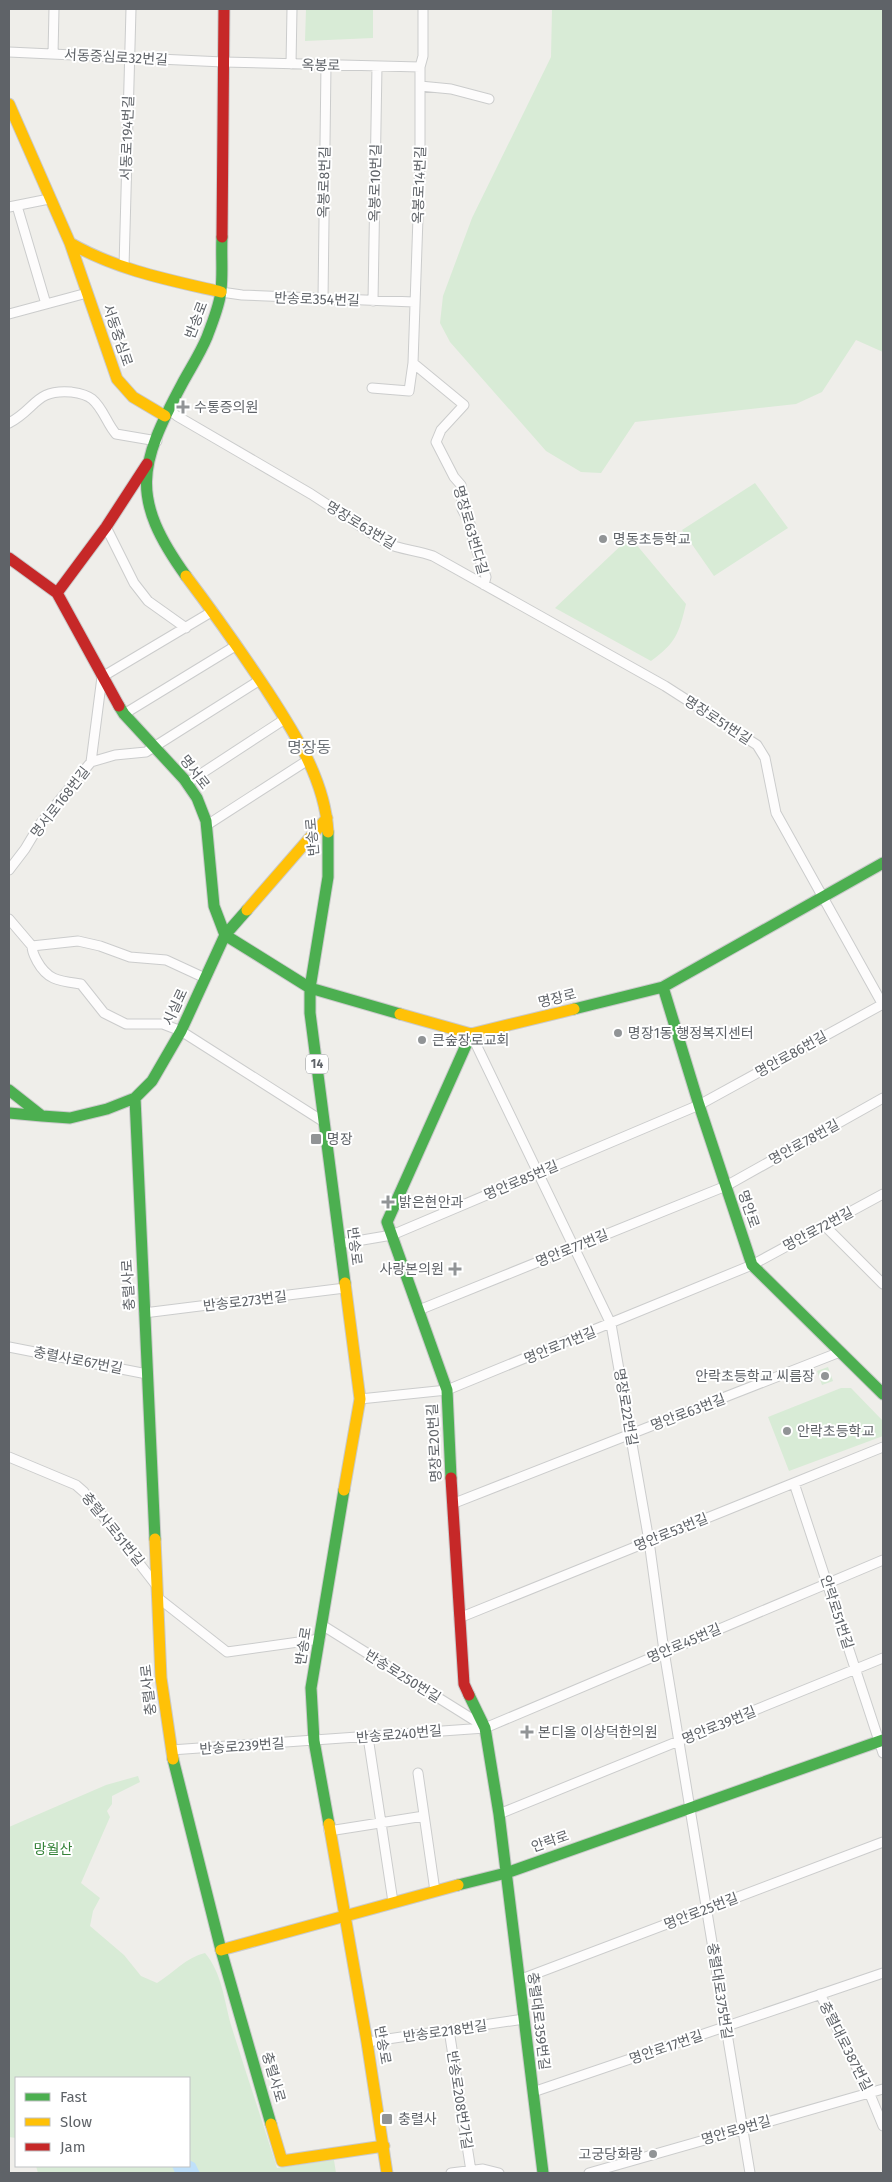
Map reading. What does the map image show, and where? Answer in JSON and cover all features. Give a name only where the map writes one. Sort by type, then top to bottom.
[{"type":"main road","name":"반송로","points":[[224,9],[221,292],[206,339],[166,412],[147,464],[146,494],[152,519],[173,557],[237,645],[285,719],[308,760],[319,786],[327,818],[328,877],[310,988],[310,1013],[360,1399],[311,1688],[314,1741],[367,2042],[387,2173]]},
{"type":"main road","name":"서동중심로","points":[[9,104],[12,123],[70,243],[119,383],[133,397],[166,412]]},
{"type":"main road","points":[[70,243],[87,254],[150,276],[221,292]]},
{"type":"main road","points":[[57,594],[106,526],[147,464]]},
{"type":"main road","name":"명서로","points":[[9,558],[57,594],[124,714],[187,783],[197,798],[206,824],[214,906],[225,935]]},
{"type":"main road","name":"시실로","points":[[9,1113],[70,1118],[107,1109],[135,1098],[152,1081],[181,1031],[225,935],[327,818]]},
{"type":"main road","name":"명장로","points":[[225,935],[310,988],[471,1034],[663,987],[883,862]]},
{"type":"main road","name":"명안로","points":[[663,987],[699,1105],[752,1265],[883,1394]]},
{"type":"main road","name":"명장로20번길","points":[[471,1034],[387,1222],[447,1390],[452,1504],[464,1684],[485,1728],[499,1814],[506,1873]]},
{"type":"main road","points":[[9,1090],[42,1116]]},
{"type":"main road","name":"충렬사로","points":[[135,1098],[161,1678],[171,1750],[221,1950],[282,2162],[384,2146]]},
{"type":"main road","name":"안락로","points":[[221,1950],[344,1915],[506,1873],[881,1741]]},
{"type":"main road","name":"충렬대로359번길","points":[[506,1873],[543,2173]]},
{"type":"street","points":[[53,54],[54,9]]},
{"type":"street","name":"서동로194번길","points":[[124,267],[131,9]]},
{"type":"street","points":[[291,64],[292,9]]},
{"type":"street","name":"옥봉로14번길","points":[[414,302],[420,159],[420,67],[423,56],[423,9]]},
{"type":"street","name":"서동중심로32번길","points":[[9,52],[223,62]]},
{"type":"street","name":"옥봉로","points":[[223,62],[420,67]]},
{"type":"street","name":"옥봉로8번길","points":[[323,299],[326,65]]},
{"type":"street","name":"옥봉로10번길","points":[[373,301],[376,66]]},
{"type":"street","points":[[420,86],[450,89],[489,98]]},
{"type":"street","points":[[46,304],[13,206],[49,199]]},
{"type":"street","name":"반송로354번길","points":[[221,292],[242,295],[414,302]]},
{"type":"street","points":[[9,310],[46,304],[87,293]]},
{"type":"street","points":[[372,388],[409,391],[414,302]]},
{"type":"street","name":"명장로63번다길","points":[[412,363],[464,405],[441,430],[436,442],[454,477],[461,485],[462,509],[471,526],[473,540],[484,569],[486,577],[484,585]]},
{"type":"street","points":[[9,423],[20,417],[41,396],[50,392],[80,393],[93,400],[116,434],[156,441]]},
{"type":"street","name":"명장로63번길","points":[[166,412],[177,416],[312,494],[386,543],[399,549],[433,556],[665,686]]},
{"type":"street","points":[[106,526],[134,583],[148,601],[186,628]]},
{"type":"street","points":[[91,762],[102,677],[214,611]]},
{"type":"street","points":[[124,714],[237,645]]},
{"type":"street","points":[[154,748],[260,680]]},
{"type":"street","name":"명장로51번길","points":[[665,686],[757,746],[765,758],[776,813],[883,1004]]},
{"type":"street","points":[[187,783],[285,719]]},
{"type":"street","name":"명서로168번길","points":[[9,870],[25,849],[40,824],[91,762],[115,754],[138,754],[154,748]]},
{"type":"street","points":[[206,824],[308,760]]},
{"type":"street","points":[[9,919],[32,946],[32,952],[43,973],[60,981],[81,984],[104,1013],[126,1024],[163,1024],[181,1031],[324,1122]]},
{"type":"street","points":[[32,946],[78,942],[100,946],[130,958],[166,960],[205,978]]},
{"type":"street","name":"명안로86번길","points":[[699,1105],[883,1004]]},
{"type":"street","name":"명장로22번길","points":[[471,1034],[611,1324],[649,1541],[664,1651],[690,1808]]},
{"type":"street","name":"명안로78번길","points":[[726,1186],[883,1098]]},
{"type":"street","name":"명안로85번길","points":[[339,1244],[392,1235],[699,1105]]},
{"type":"street","name":"명안로77번길","points":[[419,1310],[726,1186]]},
{"type":"street","name":"명안로72번길","points":[[752,1265],[883,1194]]},
{"type":"street","points":[[826,1226],[883,1284]]},
{"type":"street","name":"명안로71번길","points":[[360,1399],[447,1390],[752,1265]]},
{"type":"street","name":"반송로273번길","points":[[144,1313],[345,1288]]},
{"type":"street","name":"충렬사로67번길","points":[[9,1347],[147,1374]]},
{"type":"street","name":"명안로63번길","points":[[452,1504],[840,1352]]},
{"type":"street","name":"명안로53번길","points":[[459,1618],[883,1447]]},
{"type":"street","name":"충렬사로51번길","points":[[9,1457],[76,1485],[84,1492],[157,1591],[227,1652],[320,1639]]},
{"type":"street","name":"안락로51번길","points":[[794,1483],[881,1741],[883,1753]]},
{"type":"street","name":"명안로45번길","points":[[485,1728],[883,1560]]},
{"type":"street","name":"반송로250번길","points":[[322,1625],[485,1728]]},
{"type":"street","name":"명안로39번길","points":[[499,1814],[883,1658]]},
{"type":"street","name":"반송로240번길","points":[[314,1741],[485,1728]]},
{"type":"street","points":[[368,1737],[393,1902]]},
{"type":"street","name":"반송로239번길","points":[[171,1750],[314,1741]]},
{"type":"street","points":[[418,1773],[435,1891]]},
{"type":"street","name":"충렬대로375번길","points":[[690,1808],[750,2173]]},
{"type":"street","points":[[329,1831],[424,1816]]},
{"type":"street","name":"명안로25번길","points":[[519,1980],[883,1842]]},
{"type":"street","name":"명안로17번길","points":[[533,2092],[883,1973]]},
{"type":"street","name":"충렬대로387번길","points":[[820,1994],[869,2092],[883,2126]]},
{"type":"street","name":"반송로218번길","points":[[367,2042],[524,2019]]},
{"type":"street","name":"반송로208번가길","points":[[449,2030],[471,2170]]},
{"type":"street","name":"명안로9번길","points":[[589,2173],[883,2089]]},
{"type":"street","points":[[451,2173],[483,2169],[499,2173]]},
{"type":"green space","points":[[306,9],[373,9],[373,38],[305,41]]},
{"type":"green space","points":[[552,9],[883,9],[883,352],[856,340],[822,392],[796,404],[635,422],[601,473],[581,472],[546,451],[450,342],[440,323],[443,296],[472,218],[551,57]]},
{"type":"green space","points":[[755,483],[788,528],[714,576],[682,530]]},
{"type":"green space","points":[[630,537],[686,604],[675,637],[666,649],[651,661],[555,608]]},
{"type":"green space","name":"안락초등학교 씨름장","points":[[828,1367],[833,1381],[822,1385],[817,1371]]},
{"type":"green space","points":[[841,1388],[851,1388],[883,1421],[883,1436],[789,1471],[768,1417]]},
{"type":"green space","name":"망월산","points":[[138,1776],[140,1782],[112,1796],[112,1804],[107,1811],[110,1817],[81,1883],[100,1898],[93,1911],[90,1926],[124,1955],[141,1976],[157,1983],[186,1962],[205,1953],[219,1978],[231,2025],[277,2168],[334,2160],[336,2173],[38,2173],[36,2167],[190,2167],[190,2077],[15,2077],[15,2138],[9,2137],[9,1827],[106,1785]]},
{"type":"water","points":[[190,2160],[195,2163],[200,2173],[175,2173],[172,2167],[190,2167]]},
{"type":"traffic: fast","points":[[186,576],[168,549],[156,525],[149,503],[146,481],[149,460],[156,438],[204,343],[217,308],[222,284],[222,237]]},
{"type":"traffic: fast","points":[[119,706],[124,714],[184,779],[197,798],[206,821],[214,906],[225,935],[310,988],[400,1014]]},
{"type":"traffic: fast","points":[[328,832],[328,877],[310,988],[310,1013],[345,1283]]},
{"type":"traffic: fast","points":[[574,1009],[663,987],[883,863]]},
{"type":"traffic: fast","points":[[9,1090],[42,1116],[70,1118],[107,1109],[135,1098],[152,1081],[181,1031],[225,935],[247,910]]},
{"type":"traffic: fast","points":[[663,987],[699,1105],[752,1265],[883,1394]]},
{"type":"traffic: fast","points":[[451,1478],[447,1390],[387,1222],[471,1034]]},
{"type":"traffic: fast","points":[[135,1098],[155,1539]]},
{"type":"traffic: fast","points":[[9,1113],[42,1116]]},
{"type":"traffic: fast","points":[[329,1824],[314,1741],[311,1688],[344,1490]]},
{"type":"traffic: fast","points":[[469,1695],[485,1728],[499,1814],[543,2173]]},
{"type":"traffic: fast","points":[[458,1885],[506,1873],[883,1740]]},
{"type":"traffic: fast","points":[[173,1759],[221,1950],[271,2124]]},
{"type":"traffic: slow","points":[[9,104],[70,243],[117,379],[133,397],[165,416]]},
{"type":"traffic: slow","points":[[70,243],[125,267],[221,292]]},
{"type":"traffic: slow","points":[[186,576],[277,705],[297,739],[321,793],[326,812],[328,832]]},
{"type":"traffic: slow","points":[[247,910],[327,818]]},
{"type":"traffic: slow","points":[[400,1014],[471,1034],[574,1009]]},
{"type":"traffic: slow","points":[[344,1490],[360,1399],[345,1283]]},
{"type":"traffic: slow","points":[[155,1539],[161,1678],[173,1759]]},
{"type":"traffic: slow","points":[[329,1824],[367,2042],[387,2173]]},
{"type":"traffic: slow","points":[[221,1950],[458,1885]]},
{"type":"traffic: slow","points":[[271,2124],[282,2161],[384,2146]]},
{"type":"traffic: jam","points":[[222,237],[224,9]]},
{"type":"traffic: jam","points":[[57,593],[106,527],[147,464]]},
{"type":"traffic: jam","points":[[9,558],[57,593],[119,706]]},
{"type":"traffic: jam","points":[[451,1478],[464,1684],[469,1695]]},
{"type":"place","name":"수통증의원","points":[[183,407]]},
{"type":"place","name":"명동초등학교","points":[[603,539]]},
{"type":"place","name":"명장1동 행정복지센터","points":[[618,1033]]},
{"type":"place","name":"큰숲장로교회","points":[[422,1040]]},
{"type":"place","name":"명장","points":[[316,1139]]},
{"type":"place","name":"밝은현안과","points":[[388,1202]]},
{"type":"place","name":"사랑본의원","points":[[455,1269]]},
{"type":"place","name":"안락초등학교 씨름장","points":[[825,1376]]},
{"type":"place","name":"안락초등학교","points":[[787,1431]]},
{"type":"place","name":"본디올 이상덕한의원","points":[[527,1732]]},
{"type":"place","name":"충렬사","points":[[387,2119]]},
{"type":"place","name":"고궁당화랑","points":[[653,2154]]},
{"type":"district","name":"명장동","points":[[309,747]]}]
